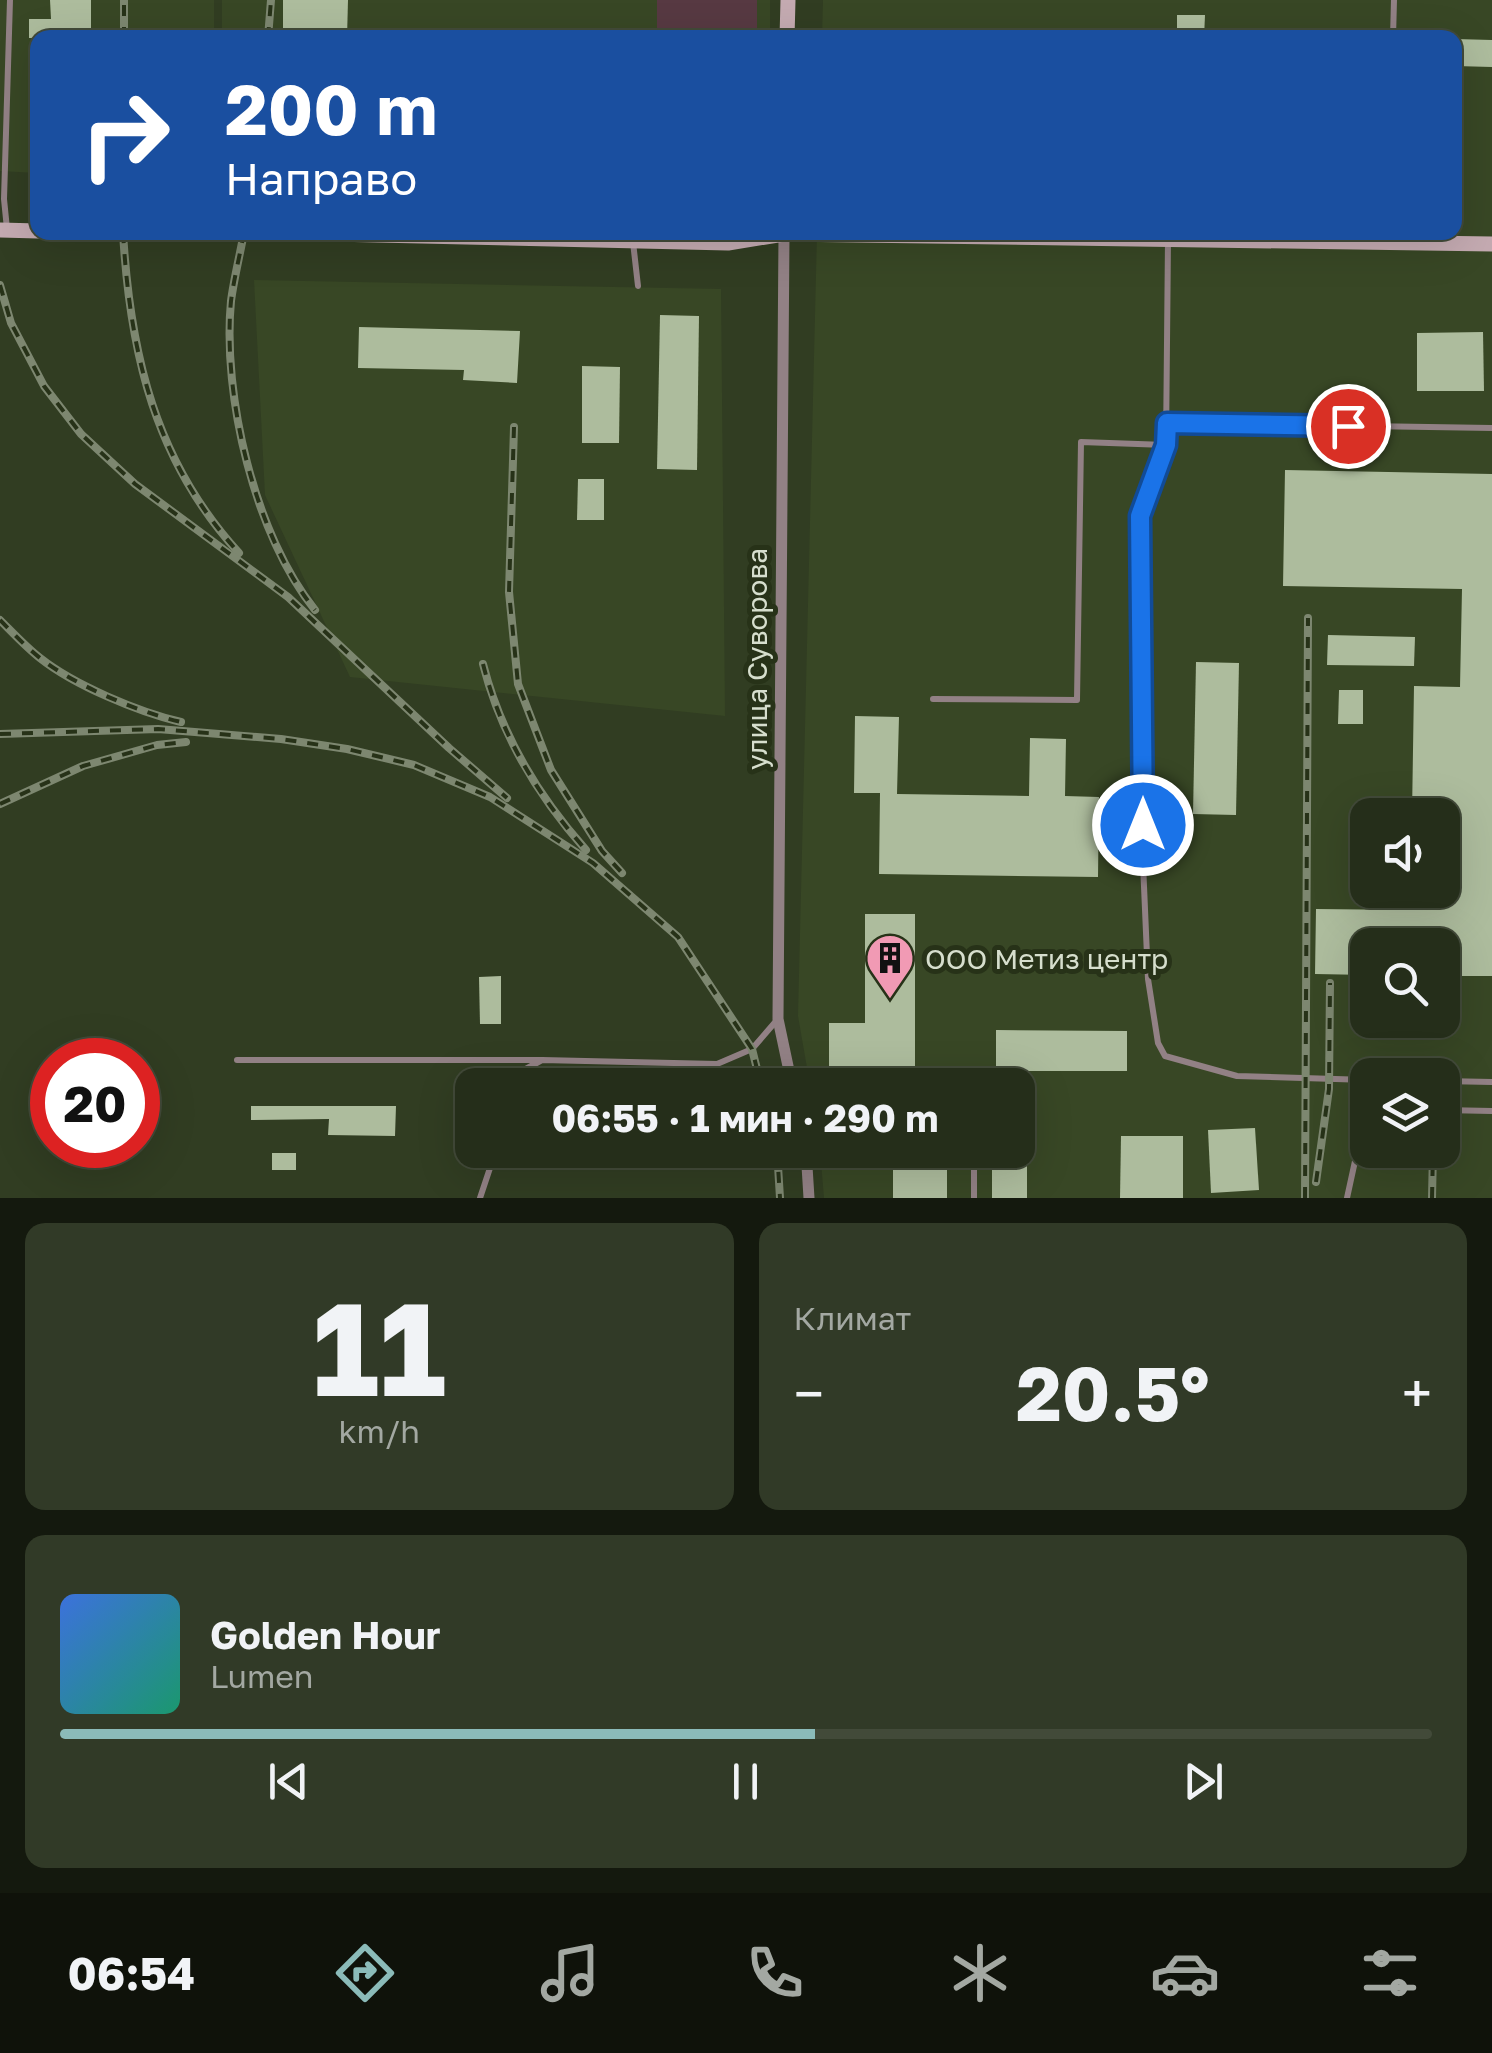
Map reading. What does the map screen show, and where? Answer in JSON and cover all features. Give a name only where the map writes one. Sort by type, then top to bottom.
[{"type":"street","points":[[787,30],[788,0]]},
{"type":"street","points":[[3,230],[30,230]]},
{"type":"street","points":[[633,240],[745,240]]},
{"type":"street","name":"улица Суворова","points":[[784,240],[778,1019],[788,1068]]},
{"type":"street","points":[[1433,240],[1492,244]]},
{"type":"street","points":[[807,1168],[809,1198]]},
{"type":"lane","points":[[3,230],[10,0]]},
{"type":"lane","points":[[1394,0],[1394,30]]},
{"type":"lane","points":[[633,240],[638,286]]},
{"type":"lane","points":[[1168,240],[1166,445],[1140,516],[1143,863],[1148,980],[1158,1043],[1166,1056],[1237,1076],[1350,1079]]},
{"type":"lane","points":[[1167,423],[1492,428]]},
{"type":"lane","points":[[933,699],[1077,700],[1081,442],[1166,445]]},
{"type":"lane","points":[[237,1060],[717,1064],[752,1049],[778,1019]]},
{"type":"lane","points":[[528,1068],[542,1060]]},
{"type":"lane","points":[[1460,1081],[1492,1082]]},
{"type":"lane","points":[[1460,1110],[1492,1111]]},
{"type":"lane","points":[[480,1198],[490,1168]]},
{"type":"lane","points":[[974,1168],[974,1198]]},
{"type":"lane","points":[[1347,1198],[1353,1168]]},
{"type":"shaded area","points":[[0,0],[214,0],[214,30],[30,30],[30,173],[0,171]]},
{"type":"shaded area","points":[[222,0],[770,0],[770,30],[222,30]]},
{"type":"shaded area","points":[[657,0],[757,0],[757,30],[657,30]]},
{"type":"shaded area","points":[[823,0],[1492,0],[1492,1198],[824,1198],[822,1168],[1035,1168],[1035,1068],[807,1068],[798,1016],[817,240],[1462,240],[1462,30],[822,30]]},
{"type":"shaded area","points":[[254,280],[721,289],[725,716],[350,677],[265,495]]},
{"type":"building","points":[[50,0],[91,0],[91,30],[30,30],[29,38],[29,19],[51,19]]},
{"type":"building","points":[[283,0],[348,0],[347,30],[283,30]]},
{"type":"building","points":[[1177,15],[1205,15],[1204,30],[1177,30]]},
{"type":"building","points":[[1462,39],[1492,40],[1492,67],[1462,66]]},
{"type":"building","points":[[660,315],[699,316],[697,470],[657,469]]},
{"type":"building","points":[[359,327],[520,331],[517,383],[463,380],[464,370],[358,368]]},
{"type":"building","points":[[1483,332],[1484,391],[1417,391],[1417,333]]},
{"type":"building","points":[[582,366],[620,367],[619,443],[582,443]]},
{"type":"building","points":[[1285,470],[1492,474],[1492,976],[1460,976],[1460,928],[1350,928],[1350,975],[1315,974],[1316,909],[1460,908],[1460,798],[1412,798],[1414,686],[1460,687],[1462,589],[1283,586]]},
{"type":"building","points":[[578,479],[604,479],[604,520],[577,520]]},
{"type":"building","points":[[1328,635],[1415,637],[1414,666],[1327,665]]},
{"type":"building","points":[[1196,662],[1239,663],[1236,815],[1193,814]]},
{"type":"building","points":[[1339,690],[1363,690],[1363,724],[1338,724]]},
{"type":"building","points":[[855,716],[899,717],[897,794],[1029,796],[1030,738],[1066,739],[1065,796],[1099,797],[1098,877],[879,874],[880,793],[854,793]]},
{"type":"building","name":"ООО Метиз центр","points":[[865,914],[915,914],[915,1068],[829,1068],[829,1023],[865,1023]]},
{"type":"building","points":[[501,976],[501,1024],[480,1024],[479,977]]},
{"type":"building","points":[[996,1030],[1127,1031],[1127,1071],[996,1068]]},
{"type":"building","points":[[251,1106],[396,1106],[395,1136],[328,1135],[329,1119],[251,1120]]},
{"type":"building","points":[[1255,1128],[1259,1190],[1211,1193],[1208,1130]]},
{"type":"building","points":[[1121,1136],[1183,1136],[1183,1198],[1120,1198]]},
{"type":"building","points":[[272,1153],[296,1153],[296,1170],[272,1170]]},
{"type":"building","points":[[893,1168],[947,1168],[947,1198],[893,1198]]},
{"type":"building","points":[[992,1168],[1027,1168],[1027,1198],[992,1198]]},
{"type":"railway","points":[[124,0],[124,30]]},
{"type":"railway","points":[[269,30],[271,0]]},
{"type":"railway","points":[[124,240],[132,321],[152,404],[186,481],[239,553]]},
{"type":"railway","points":[[242,240],[231,301],[230,338],[238,421],[247,463],[275,544],[315,610]]},
{"type":"railway","points":[[0,285],[11,323],[44,386],[81,434],[135,484],[288,597],[507,798]]},
{"type":"railway","points":[[514,427],[509,592],[518,684],[551,770],[602,851],[622,873]]},
{"type":"railway","points":[[1305,1198],[1308,618]]},
{"type":"railway","points":[[0,620],[35,654],[70,678],[126,704],[181,722]]},
{"type":"railway","points":[[483,664],[500,715],[523,763],[586,850]]},
{"type":"railway","points":[[0,734],[158,729],[281,739],[414,765],[490,797],[593,863],[678,937],[752,1049],[757,1068]]},
{"type":"railway","points":[[0,804],[83,766],[157,745],[186,742]]},
{"type":"railway","points":[[1316,1182],[1329,1089],[1330,983]]},
{"type":"railway","points":[[778,1168],[780,1198]]},
{"type":"railway","points":[[1432,1198],[1433,1168]]},
{"type":"place","name":"ООО Метиз центр","points":[[890,1000]]},
{"type":"route","points":[[1143,825],[1140,516],[1166,445],[1167,423],[1348,426]]}]
